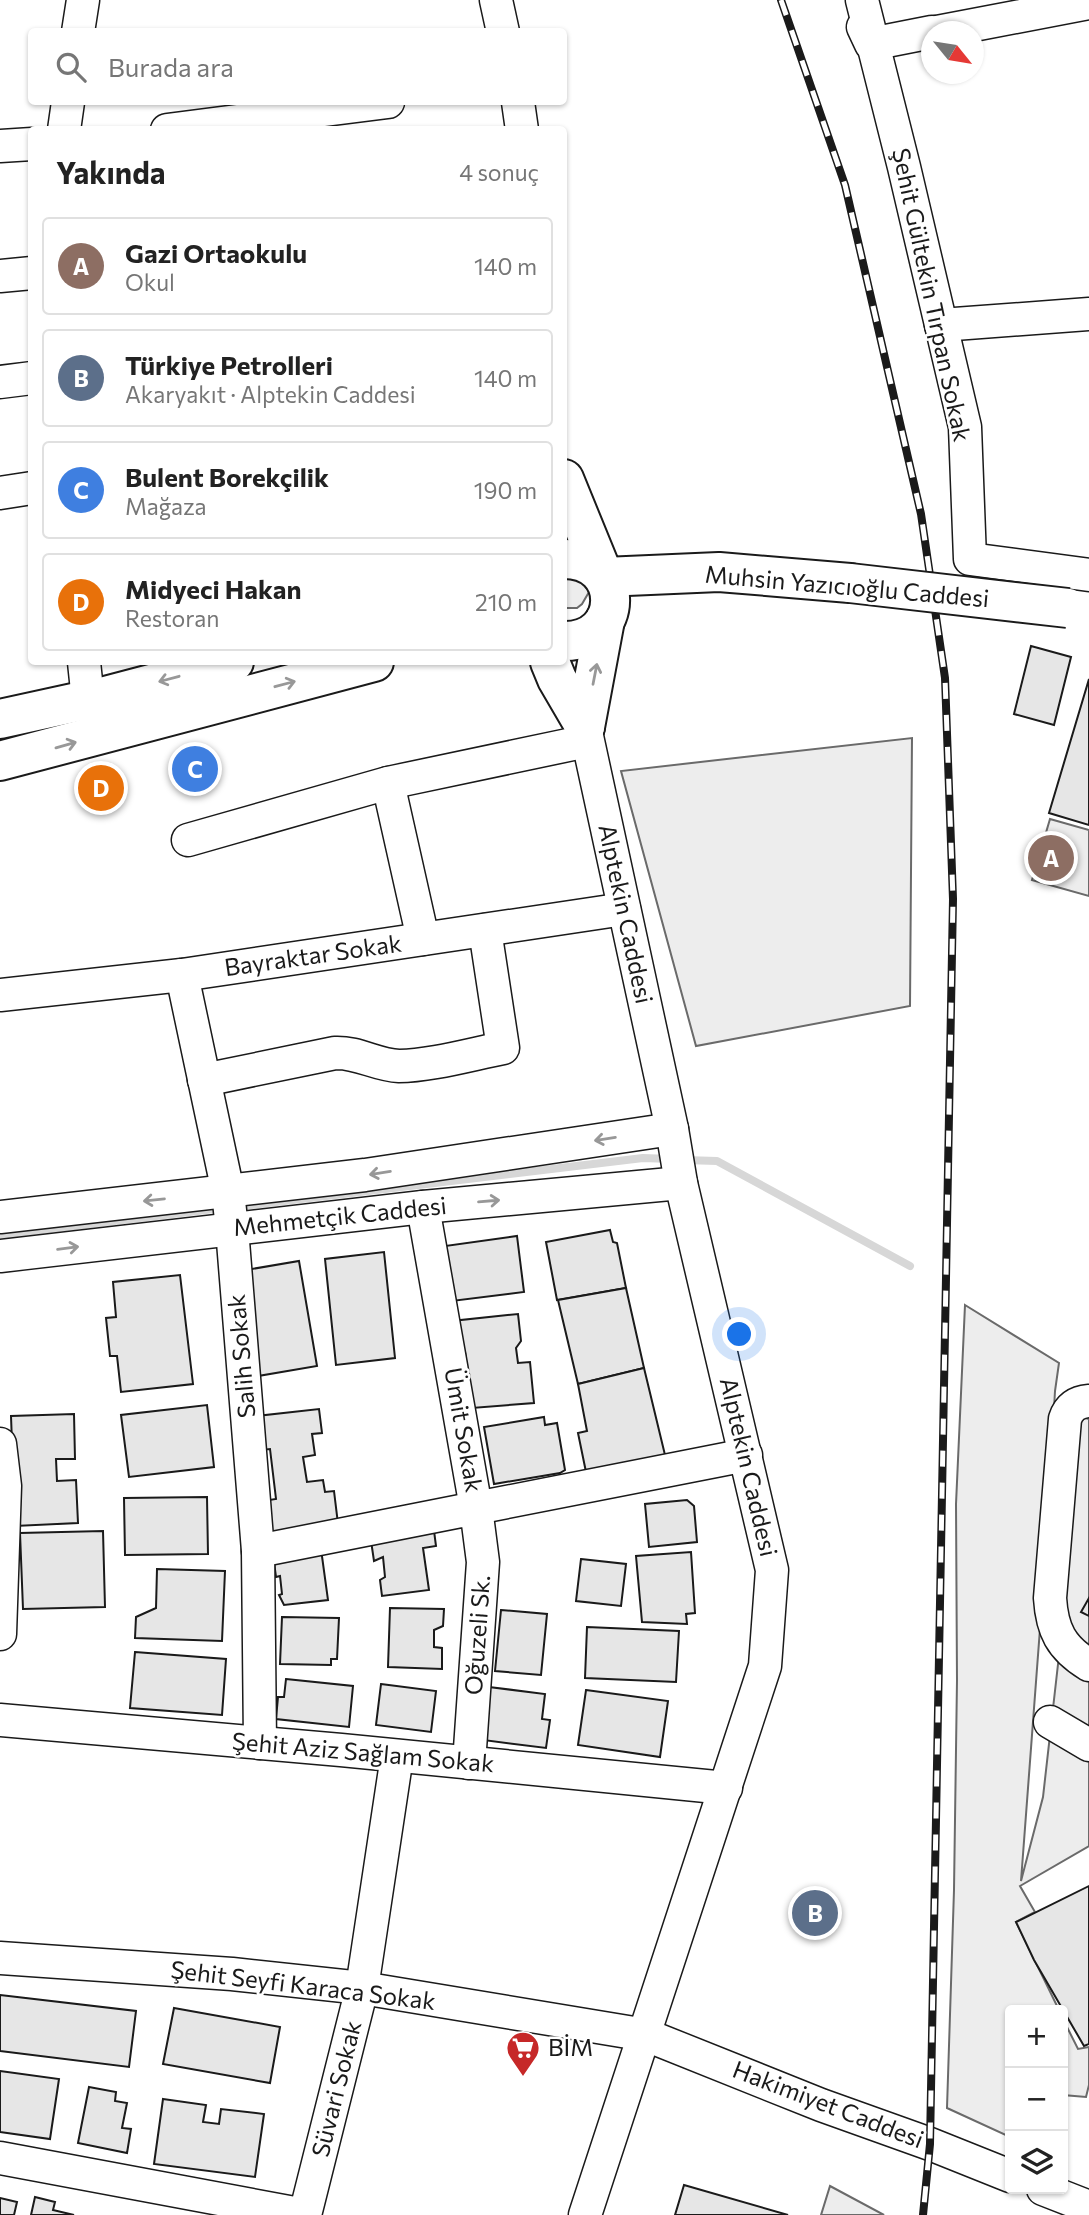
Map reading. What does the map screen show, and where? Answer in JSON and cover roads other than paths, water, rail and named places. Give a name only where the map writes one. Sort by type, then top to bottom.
[{"type":"main road","points":[[567,486],[610,595],[610,608],[598,630],[586,638],[567,641]]},
{"type":"main road","points":[[567,559],[589,564],[604,576]]},
{"type":"main road","name":"Muhsin Yazıcıoğlu Caddesi","points":[[604,576],[719,572],[850,583],[1079,609]]},
{"type":"main road","points":[[586,734],[605,620]]},
{"type":"main road","points":[[0,719],[89,700],[223,665]]},
{"type":"main road","points":[[0,761],[363,665]]},
{"type":"main road","points":[[551,665],[586,734]]},
{"type":"street","points":[[79,28],[83,0]]},
{"type":"street","points":[[496,0],[502,28]]},
{"type":"street","points":[[851,0],[871,44],[921,35]]},
{"type":"street","name":"Şehit Gültekin Tırpan Sokak","points":[[862,0],[965,427],[970,559],[1089,575]]},
{"type":"street","points":[[984,23],[1089,3]]},
{"type":"street","points":[[65,126],[68,105]]},
{"type":"street","points":[[241,125],[369,105]]},
{"type":"street","points":[[518,105],[521,126]]},
{"type":"street","points":[[0,276],[28,272]]},
{"type":"street","points":[[941,326],[1089,314]]},
{"type":"street","points":[[0,382],[28,378]]},
{"type":"street","points":[[0,493],[28,489]]},
{"type":"street","points":[[84,665],[89,700]]},
{"type":"street","points":[[188,840],[388,783],[586,734]]},
{"type":"street","name":"Alptekin Caddesi","points":[[585,2215],[765,1666],[772,1570],[681,1182],[672,1129],[586,734]]},
{"type":"street","points":[[388,783],[424,939]]},
{"type":"street","name":"Bayraktar Sokak","points":[[0,995],[182,975],[624,909]]},
{"type":"street","points":[[204,1080],[335,1053],[355,1054],[379,1065],[403,1066],[503,1048],[485,930]]},
{"type":"street","name":"Salih Sokak","points":[[182,975],[228,1192],[232,1229],[258,1551],[260,1743]]},
{"type":"street","name":"Mehmetçik Caddesi","points":[[0,1217],[365,1175],[672,1129]]},
{"type":"street","name":"Mehmetçik Caddesi","points":[[0,1256],[423,1207],[681,1182]]},
{"type":"street","name":"Ümit Sokak","points":[[423,1207],[476,1508],[746,1455]]},
{"type":"street","points":[[1089,1401],[1073,1406],[1065,1419],[1050,1598],[1054,1623],[1064,1644],[1073,1655],[1089,1665]]},
{"type":"street","points":[[0,1444],[5,1486],[0,1634]]},
{"type":"street","points":[[258,1551],[476,1508]]},
{"type":"street","name":"Oğuzeli Sk.","points":[[469,1763],[483,1562],[476,1508]]},
{"type":"street","name":"Şehit Aziz Sağlam Sokak","points":[[0,1720],[726,1788]]},
{"type":"street","points":[[1050,1722],[1089,1745]]},
{"type":"street","name":"Süvari Sokak","points":[[305,2215],[362,1988],[397,1756]]},
{"type":"street","name":"Şehit Seyfi Karaca Sokak","points":[[0,1958],[232,1974],[362,1988],[646,2035]]},
{"type":"street","name":"Hakimiyet Caddesi","points":[[646,2035],[1005,2174]]},
{"type":"street","points":[[0,2158],[305,2215]]},
{"type":"waterway","points":[[235,1207],[643,1158],[671,1159]]},
{"type":"waterway","points":[[684,1160],[717,1161],[910,1266]]},
{"type":"waterway","points":[[0,1235],[222,1208]]},
{"type":"railway","points":[[781,0],[845,185],[921,514],[945,678],[953,899],[930,2144],[923,2215]]},
{"type":"place","name":"Bulent Borekçilik","points":[[195,769]]},
{"type":"place","name":"Midyeci Hakan","points":[[101,788]]},
{"type":"place","name":"Gazi Ortaokulu","points":[[1051,858]]},
{"type":"place","name":"Türkiye Petrolleri","points":[[815,1913]]},
{"type":"place","name":"BİM","points":[[523,2078]]}]
